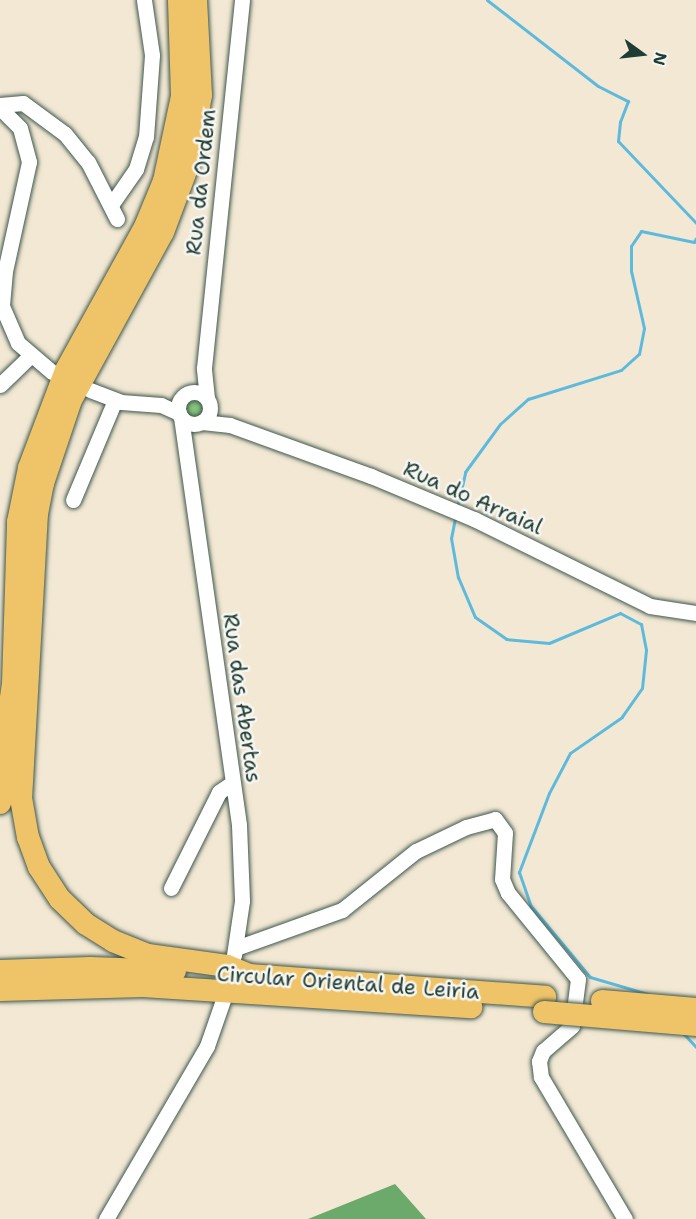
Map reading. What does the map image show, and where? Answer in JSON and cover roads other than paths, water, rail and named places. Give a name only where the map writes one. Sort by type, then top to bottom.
[{"type":"highway","points":[[0,772],[13,684],[18,522],[27,477],[66,370],[145,227],[164,181],[182,96],[179,0]]},
{"type":"highway","points":[[196,0],[201,95],[189,164],[163,232],[71,400],[43,483],[34,566],[23,818],[39,867],[60,899],[86,924],[127,948],[168,959],[227,966],[249,975]]},
{"type":"highway","points":[[0,803],[30,684]]},
{"type":"highway","name":"Circular Oriental de Leiria","points":[[0,971],[90,968],[249,975],[545,1004],[696,1025]]},
{"type":"highway","name":"Circular Oriental de Leiria","points":[[0,990],[143,986],[696,1009]]},
{"type":"street","points":[[0,106],[23,103],[54,123],[88,162],[114,212],[136,169],[146,137],[152,55],[144,0]]},
{"type":"street","name":"Rua da Ordem","points":[[208,401],[204,368],[242,0]]},
{"type":"street","points":[[0,106],[20,128],[28,152],[27,178],[2,298],[9,327],[30,356],[52,372]]},
{"type":"street","points":[[0,385],[30,356]]},
{"type":"street","name":"Rua da Ordem","points":[[188,411],[204,368]]},
{"type":"street","points":[[90,390],[116,400],[161,405],[188,411],[209,413],[208,401],[200,393],[188,411]]},
{"type":"street","points":[[73,500],[116,400]]},
{"type":"street","name":"Rua do Arraial","points":[[208,401],[230,425]]},
{"type":"street","name":"Rua do Arraial","points":[[188,411],[474,519],[645,604],[673,612],[696,613]]},
{"type":"street","name":"Rua das Abertas","points":[[188,411],[185,444],[242,865],[234,953],[342,910],[416,851],[466,827],[495,819],[505,833],[502,879],[507,893],[578,979],[572,1026],[543,1051],[539,1061],[541,1077],[625,1219]]},
{"type":"street","points":[[171,888],[219,792],[232,783]]},
{"type":"street","points":[[106,1219],[207,1046],[223,1000]]},
{"type":"waterway","points":[[487,0],[598,86],[628,101],[620,122],[618,141],[696,223]]},
{"type":"waterway","points":[[457,508],[465,472],[500,424],[528,399],[621,370],[639,354],[644,328],[631,271],[631,246],[641,231],[694,242],[696,238]]},
{"type":"waterway","points":[[455,518],[451,538],[458,577],[475,617],[506,639],[549,643],[620,613],[641,624],[646,650],[642,688],[622,717],[570,753],[549,793],[519,872],[531,906],[590,977],[648,994]]},
{"type":"waterway","points":[[683,1033],[696,1047]]}]
